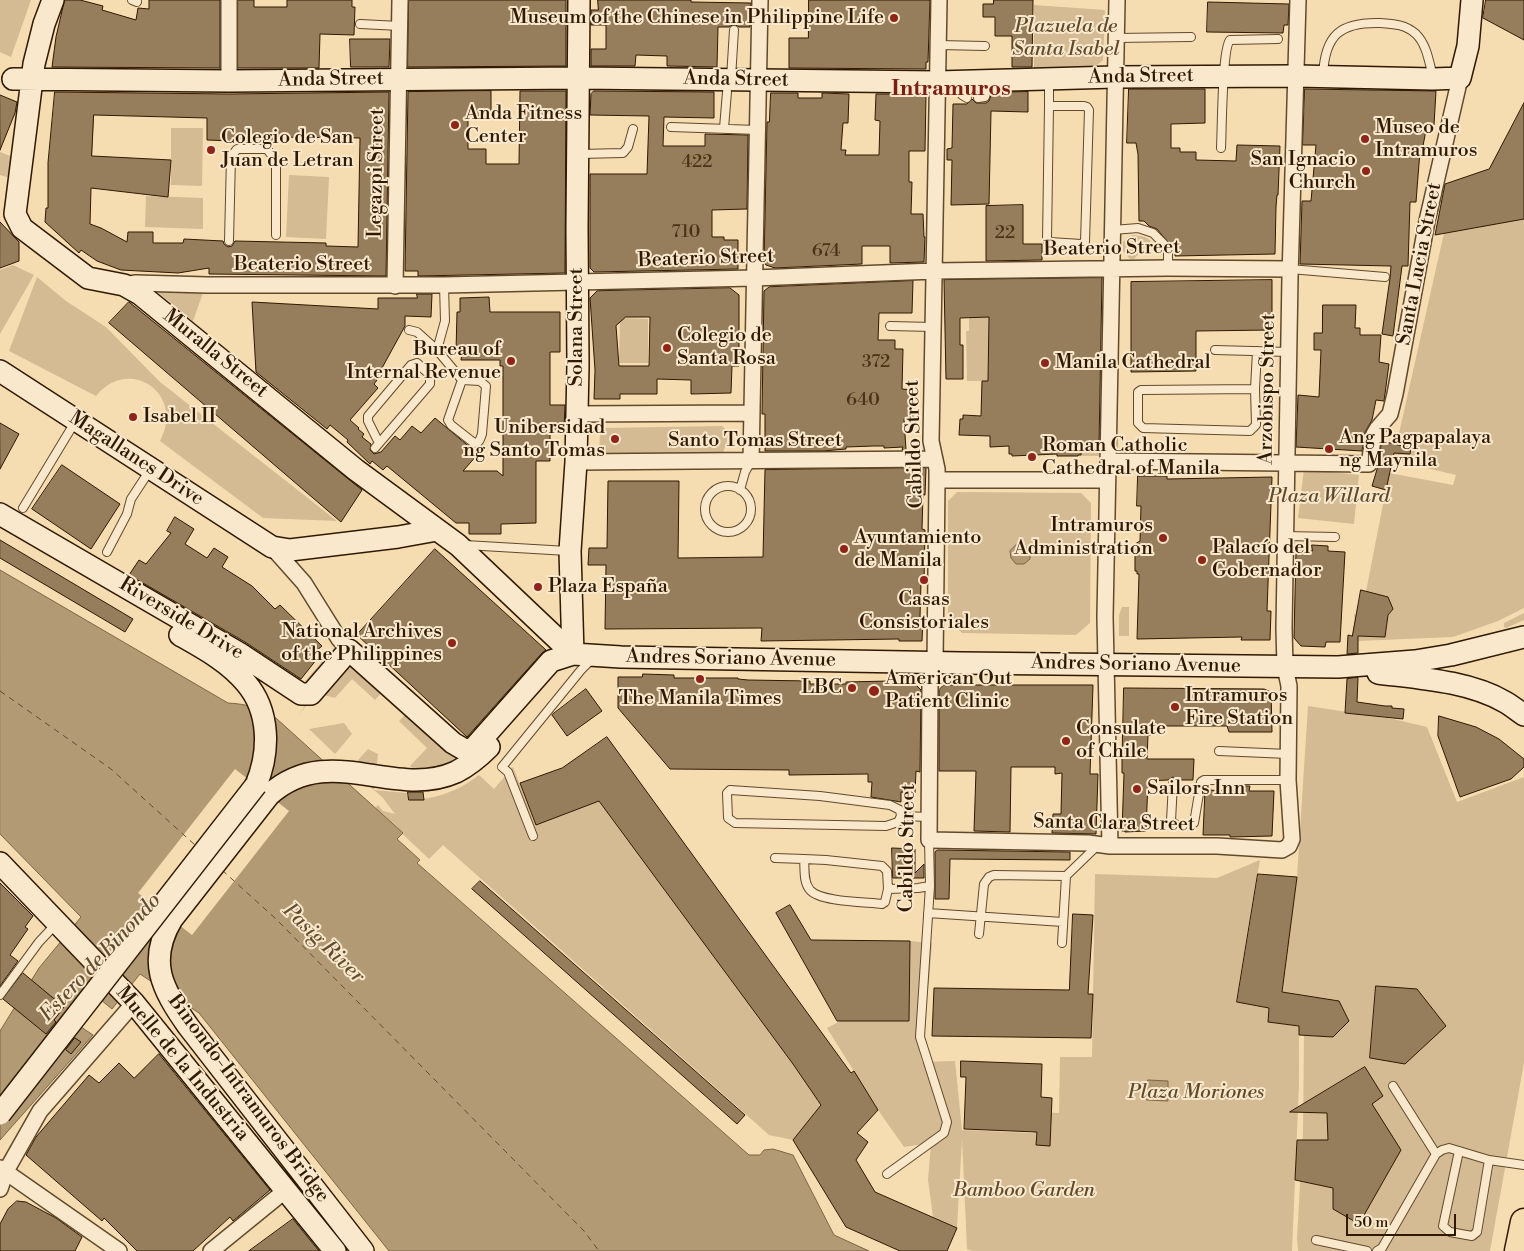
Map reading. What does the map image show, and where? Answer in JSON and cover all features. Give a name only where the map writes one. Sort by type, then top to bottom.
[{"type":"highway","points":[[1518,1251],[1524,1222]]},
{"type":"street","name":"Muralla Street","points":[[53,0],[44,24],[12,78],[15,214],[18,222],[31,236],[88,278],[124,285],[140,294],[185,329],[458,545],[573,654]]},
{"type":"street","points":[[229,0],[229,81]]},
{"type":"street","name":"Legazpi Street","points":[[395,286],[400,0]]},
{"type":"street","name":"Solana Street","points":[[573,654],[570,551],[577,414],[580,0]]},
{"type":"street","points":[[750,461],[760,0]]},
{"type":"street","name":"Cabildo Street","points":[[929,840],[930,685],[935,663],[937,480],[937,469],[931,441],[934,271],[954,87],[939,44],[939,0]]},
{"type":"street","points":[[1104,845],[1107,480],[1117,0]]},
{"type":"street","name":"Arzobispo Street","points":[[1292,839],[1288,780],[1289,686],[1286,667],[1286,536],[1290,269],[1298,0]]},
{"type":"street","name":"Santa Lucia Street","points":[[1287,463],[1369,464],[1374,434],[1390,414],[1427,221],[1468,46],[1472,0]]},
{"type":"street","name":"Anda Street","points":[[12,78],[229,81],[579,78],[729,86],[758,80],[954,87],[990,80],[1115,77],[1323,76],[1460,78]]},
{"type":"street","name":"Beaterio Street","points":[[124,285],[136,282],[227,280],[444,286],[934,271],[965,275],[1168,268],[1290,269]]},
{"type":"street","name":"Magallanes Drive","points":[[0,371],[272,547],[304,583],[342,642],[453,743],[465,750],[472,749],[551,661],[573,654]]},
{"type":"street","name":"Santo Tomas Street","points":[[577,414],[752,413]]},
{"type":"street","name":"Santo Tomas Street","points":[[576,462],[934,459]]},
{"type":"street","points":[[1108,461],[1287,463]]},
{"type":"street","points":[[937,480],[1107,480]]},
{"type":"street","name":"Riverside Drive","points":[[0,514],[239,652],[301,694],[311,694],[342,642]]},
{"type":"street","points":[[0,524],[8,532],[71,571],[197,644],[235,672],[246,682],[261,711],[266,748],[262,770],[256,785],[0,1114]]},
{"type":"street","name":"Magallanes Drive","points":[[272,547],[290,550],[398,537],[437,530]]},
{"type":"street","name":"Andres Soriano Avenue","points":[[573,654],[935,663],[1338,667],[1415,661],[1451,655],[1524,637]]},
{"type":"street","name":"Binondo-Intramuros Bridge","points":[[363,1251],[188,1026],[169,998],[160,972],[161,940],[172,919],[269,795],[277,788],[289,780],[324,771],[347,771],[415,779],[454,773],[472,762],[486,750],[573,654]]},
{"type":"street","name":"Andres Soriano Avenue","points":[[1338,667],[1418,678],[1470,688],[1504,702],[1524,716]]},
{"type":"street","name":"Santa Clara Street","points":[[929,840],[1218,846],[1282,850],[1289,846],[1292,839]]},
{"type":"street","name":"Muelle de la Industria","points":[[0,863],[128,997],[335,1251]]},
{"type":"street","points":[[0,1188],[3,1169],[40,1112],[128,997]]},
{"type":"street","points":[[3,1169],[100,1245],[119,1251]]},
{"type":"street","points":[[211,1251],[286,1190]]},
{"type":"lane","points":[[1323,76],[1328,46],[1332,39],[1344,28],[1359,23],[1397,24],[1410,29],[1421,41],[1426,51],[1433,79]]},
{"type":"lane","points":[[360,24],[400,26]]},
{"type":"lane","points":[[724,128],[734,30]]},
{"type":"lane","points":[[1116,38],[1191,37]]},
{"type":"lane","points":[[1221,148],[1223,76],[1227,44],[1230,40],[1278,39]]},
{"type":"lane","points":[[939,44],[984,46]]},
{"type":"lane","points":[[1049,79],[1047,240],[1050,242],[1082,244],[1085,242],[1088,110],[1084,106],[1049,106]]},
{"type":"lane","points":[[978,98],[982,98],[987,94],[990,80]]},
{"type":"lane","points":[[670,127],[757,130]]},
{"type":"lane","points":[[578,154],[623,153],[628,147],[633,129]]},
{"type":"lane","points":[[229,241],[231,157],[237,149],[266,149],[276,160],[276,234]]},
{"type":"lane","points":[[1112,230],[1138,228],[1153,233],[1168,250],[1168,268]]},
{"type":"lane","points":[[1290,269],[1385,277]]},
{"type":"lane","points":[[437,350],[445,322],[444,286]]},
{"type":"lane","points":[[890,326],[933,327]]},
{"type":"lane","points":[[409,330],[417,332],[437,350],[462,380]]},
{"type":"lane","points":[[1215,350],[1289,352]]},
{"type":"lane","points":[[1255,389],[1141,390],[1138,392],[1138,423],[1143,428],[1250,431],[1256,425],[1257,351]]},
{"type":"lane","points":[[417,363],[430,375],[430,384],[377,445],[368,416],[411,365],[417,363]]},
{"type":"lane","points":[[462,380],[480,380],[486,386],[482,434],[480,441],[477,443],[474,443],[451,425],[448,420],[462,380]]},
{"type":"lane","points":[[23,508],[76,420]]},
{"type":"lane","points":[[740,490],[750,461]]},
{"type":"lane","points":[[107,552],[127,514],[131,498],[151,469]]},
{"type":"lane","points":[[726,486],[740,490],[749,501],[751,508],[748,522],[743,527],[729,533],[715,529],[706,518],[705,504],[708,497],[712,491],[726,486]]},
{"type":"lane","points":[[1286,536],[1335,537]]},
{"type":"lane","points":[[458,545],[570,551]]},
{"type":"lane","points":[[533,836],[508,772],[502,767],[581,670],[596,655]]},
{"type":"lane","points":[[1219,751],[1288,754]]},
{"type":"lane","points":[[1173,783],[1171,821],[1175,824],[1190,825],[1194,823],[1201,782],[1204,780],[1288,780]]},
{"type":"lane","points":[[730,790],[890,805],[900,810],[901,816],[898,822],[886,826],[741,824],[732,822],[728,818],[727,793],[730,790]]},
{"type":"lane","points":[[901,816],[929,817]]},
{"type":"lane","name":"Cabildo Street","points":[[887,1174],[944,1133],[947,1122],[920,1037],[930,886],[929,840]]},
{"type":"lane","points":[[978,934],[984,884],[989,877],[994,875],[1066,876],[1104,845]]},
{"type":"lane","points":[[775,858],[804,859],[826,860],[882,866],[887,870],[888,889],[885,902],[882,904],[821,897],[809,890],[806,882],[804,859]]},
{"type":"lane","points":[[1062,943],[1066,876]]},
{"type":"lane","points":[[888,889],[930,886]]},
{"type":"lane","points":[[928,913],[980,918],[1063,922]]},
{"type":"lane","points":[[0,995],[39,942],[62,927]]},
{"type":"lane","points":[[1393,1086],[1436,1154]]},
{"type":"lane","points":[[1378,1251],[1382,1248],[1436,1154],[1442,1150],[1449,1148],[1489,1160],[1524,1165]]},
{"type":"lane","points":[[1459,1151],[1443,1226],[1444,1229],[1450,1232],[1472,1236],[1477,1232],[1489,1160]]},
{"type":"lane","points":[[1316,1240],[1367,1251]]},
{"type":"green space","points":[[0,0],[31,0],[11,57],[0,52]]},
{"type":"green space","name":"Plazuela de Santa Isabel","points":[[1034,5],[1105,10],[1103,60],[1097,65],[1080,70],[1034,70]]},
{"type":"green space","points":[[171,128],[203,128],[202,186],[171,185]]},
{"type":"green space","points":[[0,152],[13,157],[10,178],[0,175]]},
{"type":"green space","points":[[289,175],[329,177],[326,239],[286,237]]},
{"type":"green space","points":[[146,196],[203,198],[203,229],[145,227]]},
{"type":"green space","points":[[1524,218],[1524,608],[1498,621],[1453,637],[1357,641],[1354,614],[1385,620],[1393,609],[1388,597],[1366,592],[1389,473],[1453,485],[1456,475],[1393,460],[1444,233]]},
{"type":"green space","points":[[1129,236],[1145,237],[1151,241],[1134,259],[1130,259],[1123,251],[1123,242]]},
{"type":"green space","points":[[13,265],[34,275],[0,334],[0,270]]},
{"type":"green space","points":[[37,277],[66,301],[106,327],[160,382],[337,521],[263,518],[160,441],[166,424],[166,408],[160,395],[150,386],[138,380],[124,379],[109,384],[96,396],[9,351]]},
{"type":"green space","points":[[156,291],[203,293],[193,321]]},
{"type":"green space","points":[[972,316],[989,316],[988,381],[967,381],[966,331],[969,331],[969,318]]},
{"type":"green space","points":[[620,318],[648,319],[648,363],[619,363]]},
{"type":"green space","points":[[722,426],[728,432],[723,453],[599,454],[600,432],[603,428]]},
{"type":"green space","points":[[1100,447],[1099,456],[1081,456],[1081,448]]},
{"type":"green space","name":"Plaza Willard","points":[[1304,469],[1359,475],[1354,524],[1298,518]]},
{"type":"green space","points":[[957,492],[1081,493],[1091,503],[1090,623],[1076,635],[962,633],[948,619],[948,501]]},
{"type":"green space","points":[[1122,607],[1129,607],[1129,636],[1119,636],[1119,615]]},
{"type":"green space","points":[[1524,613],[1524,620],[1506,628],[1504,627],[1504,623]]},
{"type":"green space","points":[[334,648],[337,650],[309,689],[300,687]]},
{"type":"green space","points":[[347,659],[383,691],[375,700],[352,679],[335,698],[317,693],[298,715],[304,707]]},
{"type":"green space","points":[[1308,706],[1393,719],[1427,727],[1457,802],[1524,777],[1524,1063],[1490,1251],[1298,1251],[1297,1238],[1303,1132],[1304,1035],[1333,1037],[1339,1001],[1282,992],[1297,877]]},
{"type":"green space","points":[[407,713],[460,760],[435,772],[421,775],[410,766],[427,748],[399,721]]},
{"type":"green space","points":[[344,723],[352,734],[335,754],[309,729]]},
{"type":"green space","points":[[368,749],[378,754],[374,790],[407,793],[406,776],[421,775],[407,777],[409,800],[419,800],[446,794],[463,786],[479,775],[494,789],[513,767],[536,824],[599,801],[793,1064],[821,1105],[793,1140],[769,1135],[443,845],[429,859],[375,808],[378,805],[383,811],[395,814],[383,798],[350,769]]},
{"type":"green space","name":"Plaza Moriones","points":[[1260,860],[1237,1001],[1269,1008],[1268,1022],[1299,1026],[1299,1084],[1292,1251],[972,1251],[967,1249],[962,1139],[957,1228],[933,1217],[928,1180],[931,1143],[904,1147],[878,1110],[827,1028],[840,1021],[909,1021],[910,941],[932,943],[929,982],[917,1040],[922,1062],[955,1061],[962,1130],[1033,1133],[1034,1112],[1059,1113],[1060,1057],[1092,1057],[1095,874],[1217,878]]},
{"type":"water","points":[[1016,545],[1024,545],[1030,551],[1030,559],[1024,564],[1016,564],[1011,558],[1010,551]]},
{"type":"water","points":[[0,570],[228,703],[254,707],[277,719],[403,833],[397,839],[420,860],[417,863],[749,1155],[760,1155],[764,1150],[773,1149],[793,1155],[834,1235],[869,1251],[389,1251],[199,1013],[140,974],[112,1009],[101,1000],[81,1027],[93,1035],[0,1140],[0,1031],[39,968],[81,917],[0,834]]},
{"type":"water","points":[[1148,1080],[1168,1081],[1168,1101],[1147,1100]]},
{"type":"pier","points":[[235,769],[289,811],[192,935],[138,893]]},
{"type":"building","points":[[65,0],[80,0],[103,6],[102,10],[136,20],[138,8],[149,9],[149,0],[220,0],[220,68],[52,67],[56,37]]},
{"type":"building","points":[[238,0],[254,0],[254,7],[287,7],[287,0],[352,0],[352,7],[355,7],[354,35],[320,34],[319,68],[238,68]]},
{"type":"building","points":[[409,0],[566,0],[566,66],[408,67]]},
{"type":"building","points":[[598,0],[691,0],[691,2],[751,3],[750,27],[739,27],[734,24],[729,27],[718,27],[717,67],[667,66],[667,56],[636,55],[635,66],[591,66],[591,49],[606,49],[606,25],[591,25],[591,10],[598,10]]},
{"type":"building","points":[[809,0],[930,0],[928,62],[926,62],[926,69],[789,68],[789,38],[808,38]]},
{"type":"building","points":[[994,0],[1033,0],[1032,67],[1012,67],[1012,36],[995,36],[995,17],[983,17],[983,4],[993,4]]},
{"type":"building","points":[[1486,0],[1524,0],[1524,40],[1483,18]]},
{"type":"building","points":[[1208,2],[1289,4],[1288,25],[1284,25],[1283,33],[1207,32]]},
{"type":"building","points":[[350,39],[390,39],[389,67],[351,67]]},
{"type":"building","points":[[1129,89],[1205,89],[1205,123],[1171,124],[1171,148],[1180,148],[1180,152],[1196,152],[1196,160],[1236,161],[1237,145],[1280,146],[1275,254],[1175,256],[1175,251],[1157,229],[1149,226],[1144,221],[1139,221],[1138,154],[1136,143],[1127,143]]},
{"type":"building","points":[[1305,89],[1436,91],[1434,125],[1427,125],[1422,151],[1420,151],[1416,202],[1410,202],[1408,266],[1402,266],[1393,336],[1382,334],[1391,266],[1300,264],[1302,201],[1311,201],[1316,145],[1303,145]]},
{"type":"building","points":[[491,91],[491,116],[468,116],[468,149],[486,149],[486,164],[519,164],[520,91],[566,91],[565,273],[418,276],[418,271],[405,271],[408,92]]},
{"type":"building","points":[[594,91],[714,92],[714,118],[664,117],[663,146],[705,146],[705,134],[748,135],[747,209],[712,210],[712,237],[724,237],[724,240],[738,240],[738,269],[594,272],[590,268],[590,174],[647,174],[649,116],[590,115],[591,94]]},
{"type":"building","points":[[55,92],[229,94],[389,92],[386,276],[209,274],[209,268],[178,273],[121,270],[97,261],[81,250],[79,253],[45,222],[46,208],[48,208],[48,163]],"holes":[[[94,115],[207,118],[207,140],[234,141],[234,138],[273,140],[273,137],[360,138],[358,247],[326,246],[326,243],[235,241],[232,246],[228,247],[223,241],[184,239],[183,243],[153,243],[153,232],[128,232],[127,242],[90,224],[91,188],[168,197],[171,160],[92,156]]]},
{"type":"building","points":[[1028,92],[1028,112],[991,111],[989,204],[951,205],[952,160],[947,160],[947,149],[952,148],[953,104],[967,104],[972,99],[976,103],[986,103],[989,101],[992,93]]},
{"type":"building","points":[[771,93],[798,93],[798,98],[822,98],[822,93],[849,94],[848,123],[843,123],[841,150],[846,150],[845,155],[879,155],[880,121],[875,120],[876,94],[926,94],[925,151],[909,151],[909,182],[912,182],[911,214],[923,214],[925,237],[924,262],[890,263],[890,246],[862,246],[862,264],[775,268],[766,265],[764,262],[767,122],[769,122]]},
{"type":"building","points":[[0,95],[17,102],[15,113],[0,150]]},
{"type":"building","points":[[1524,103],[1524,219],[1435,235],[1445,184],[1489,169]]},
{"type":"building","points":[[1023,205],[1023,244],[1042,244],[1042,260],[986,261],[986,206]]},
{"type":"building","points":[[0,222],[19,242],[19,261],[0,268]]},
{"type":"building","name":"Manila Cathedral","points":[[1102,278],[1099,447],[1081,448],[1081,455],[1078,456],[1057,456],[1057,454],[1012,456],[1012,454],[1009,454],[1009,446],[990,447],[990,436],[959,435],[960,419],[963,419],[963,415],[981,416],[982,381],[988,381],[989,317],[960,318],[960,345],[963,345],[963,379],[946,379],[944,280]]},
{"type":"building","points":[[1272,280],[1272,330],[1196,331],[1196,371],[1131,372],[1131,282]]},
{"type":"building","points":[[913,281],[912,313],[879,313],[878,340],[895,340],[895,349],[903,349],[902,389],[913,390],[913,419],[904,419],[906,450],[902,450],[903,447],[884,448],[884,446],[874,446],[846,447],[846,449],[823,451],[765,451],[765,414],[762,414],[764,291],[769,287]]},
{"type":"building","name":"Colegio de Santa Rosa","points":[[730,288],[739,295],[739,366],[732,366],[731,393],[691,394],[691,380],[657,379],[657,394],[620,394],[620,399],[594,399],[595,370],[590,298],[597,291]],"holes":[[[626,317],[650,317],[649,366],[619,366],[616,326]]]},
{"type":"building","points":[[417,294],[432,294],[431,317],[405,316],[405,326],[374,384],[378,388],[350,420],[364,434],[362,437],[371,444],[370,450],[374,454],[381,452],[395,436],[400,440],[412,426],[421,433],[435,418],[478,454],[463,471],[497,471],[503,476],[503,366],[500,366],[500,360],[461,360],[462,353],[456,352],[457,312],[460,312],[460,298],[489,297],[490,312],[560,312],[560,352],[550,352],[550,405],[565,405],[564,429],[550,429],[550,461],[536,461],[536,523],[501,524],[501,534],[469,534],[469,523],[456,523],[387,466],[383,470],[372,461],[370,464],[347,442],[348,440],[330,425],[327,429],[256,372],[252,302],[378,309],[378,298],[417,298]]},
{"type":"building","points":[[129,302],[362,490],[341,522],[109,323]]},
{"type":"building","points":[[1323,305],[1356,305],[1355,328],[1360,328],[1360,335],[1381,335],[1379,362],[1389,364],[1384,401],[1376,400],[1372,420],[1365,432],[1362,451],[1296,447],[1298,395],[1319,397],[1321,350],[1314,350],[1314,333],[1322,333]]},
{"type":"building","points":[[0,423],[19,434],[0,469]]},
{"type":"building","points":[[1382,441],[1411,448],[1410,454],[1394,453],[1386,490],[1372,486],[1378,466]]},
{"type":"building","points":[[62,465],[120,504],[91,549],[32,509]]},
{"type":"building","points":[[926,468],[922,529],[925,530],[924,582],[921,582],[920,617],[923,617],[922,641],[899,641],[899,639],[761,641],[762,628],[605,629],[606,565],[588,565],[589,548],[607,548],[608,481],[679,481],[678,558],[763,557],[765,470]]},
{"type":"building","name":"Palacío del Gobernador","points":[[1138,476],[1167,476],[1167,479],[1272,477],[1267,611],[1271,611],[1270,640],[1241,640],[1242,637],[1137,639],[1139,574],[1135,571],[1135,544],[1140,541],[1141,506],[1137,506]]},
{"type":"building","points":[[175,517],[194,529],[185,544],[207,558],[214,548],[228,557],[222,567],[252,586],[275,609],[280,605],[322,646],[316,651],[320,655],[301,679],[245,642],[129,575],[139,560],[146,564],[171,533],[167,531]]},
{"type":"building","points":[[0,540],[133,619],[125,632],[0,558]]},
{"type":"building","points":[[1312,545],[1328,546],[1328,551],[1345,552],[1340,642],[1326,642],[1325,647],[1301,646],[1294,638],[1296,551],[1312,551]]},
{"type":"building","name":"National Archives of the Philippines","points":[[435,549],[546,650],[467,737],[357,635]]},
{"type":"building","points":[[1361,590],[1388,597],[1393,609],[1388,615],[1385,637],[1358,636],[1358,653],[1347,654],[1348,635],[1352,636]]},
{"type":"building","points":[[643,674],[674,675],[674,678],[810,681],[810,684],[890,681],[915,684],[921,690],[920,772],[916,771],[915,793],[901,792],[901,802],[871,797],[872,782],[868,782],[868,774],[789,775],[789,770],[670,769],[618,708],[618,677],[642,677]]},
{"type":"building","points":[[1358,678],[1357,702],[1404,709],[1403,719],[1345,713],[1347,679]]},
{"type":"building","points":[[944,685],[1093,685],[1090,774],[1098,774],[1096,834],[1052,833],[1053,814],[1061,814],[1062,773],[1055,774],[1055,767],[1011,767],[1010,832],[974,831],[976,771],[939,771],[939,690]]},
{"type":"building","points":[[1124,688],[1264,689],[1271,692],[1272,732],[1229,732],[1227,726],[1151,726],[1151,735],[1148,735],[1147,759],[1194,759],[1193,780],[1178,780],[1173,777],[1168,780],[1148,781],[1146,831],[1125,832],[1122,831]]},
{"type":"building","points":[[586,689],[602,711],[567,736],[552,715]]},
{"type":"building","points":[[1439,716],[1476,727],[1499,739],[1524,759],[1524,767],[1511,779],[1460,797],[1438,736]]},
{"type":"building","points":[[607,737],[851,1073],[854,1071],[878,1110],[857,1133],[868,1142],[856,1160],[875,1192],[957,1228],[947,1251],[900,1251],[846,1227],[793,1140],[821,1105],[793,1064],[599,801],[536,825],[520,783],[562,768]]},
{"type":"building","points":[[1236,786],[1250,786],[1249,791],[1274,791],[1272,836],[1230,837],[1230,835],[1203,835],[1205,790],[1236,791]]},
{"type":"building","points":[[408,792],[423,792],[424,800],[409,800]]},
{"type":"building","points":[[892,848],[915,849],[915,873],[924,864],[924,878],[893,878]]},
{"type":"building","points":[[938,850],[1070,852],[1070,860],[950,859],[949,899],[935,899],[935,852]]},
{"type":"building","points":[[1258,874],[1297,877],[1282,992],[1339,1001],[1349,1021],[1333,1037],[1299,1035],[1299,1026],[1268,1022],[1269,1008],[1237,1002]]},
{"type":"building","points":[[480,881],[745,1115],[737,1124],[472,889]]},
{"type":"building","points":[[0,883],[33,916],[25,927],[28,929],[10,955],[18,961],[0,986]]},
{"type":"building","points":[[790,905],[811,940],[910,941],[909,1021],[837,1021],[776,913]]},
{"type":"building","points":[[1073,914],[1093,915],[1088,994],[1093,994],[1091,1038],[932,1036],[934,988],[1069,990]]},
{"type":"building","points":[[23,973],[64,1007],[54,1020],[56,1022],[46,1034],[3,999]]},
{"type":"building","points":[[1376,986],[1417,989],[1446,1026],[1405,1064],[1370,1058]]},
{"type":"building","points":[[75,1038],[81,1042],[71,1054],[66,1050]]},
{"type":"building","points":[[159,1054],[270,1190],[233,1221],[230,1217],[193,1251],[137,1251],[104,1218],[102,1221],[26,1155],[36,1137],[89,1075],[99,1083],[119,1063],[134,1078]]},
{"type":"building","points":[[961,1061],[1042,1064],[1041,1097],[1052,1098],[1050,1146],[1036,1145],[1037,1132],[964,1129],[966,1077],[961,1077]]},
{"type":"building","points":[[1365,1067],[1383,1096],[1372,1104],[1401,1150],[1359,1224],[1333,1209],[1333,1188],[1295,1180],[1297,1140],[1328,1140],[1327,1113],[1290,1112]]},
{"type":"building","points":[[17,1201],[26,1202],[56,1218],[82,1237],[75,1251],[0,1251],[0,1224],[8,1209]]},
{"type":"building","points":[[293,1219],[319,1251],[249,1251]]},
{"type":"ferry route","points":[[0,691],[111,769],[195,845]]},
{"type":"ferry route","points":[[222,870],[276,919],[584,1231],[599,1251]]},
{"type":"place","name":"Museum of the Chinese in Philippine Life","points":[[894,18]]},
{"type":"place","name":"Anda Fitness Center","points":[[455,125]]},
{"type":"place","name":"Museo de Intramuros","points":[[1365,139]]},
{"type":"place","name":"Colegio de San Juan de Letran","points":[[211,150]]},
{"type":"place","name":"San Ignacio Church","points":[[1366,171]]},
{"type":"place","name":"Colegio de Santa Rosa","points":[[667,348]]},
{"type":"place","name":"Bureau of Internal Revenue","points":[[511,361]]},
{"type":"place","name":"Manila Cathedral","points":[[1045,363]]},
{"type":"place","name":"Isabel II","points":[[133,417]]},
{"type":"place","name":"Unibersidad ng Santo Tomas","points":[[615,439]]},
{"type":"place","name":"Ang Pagpapalaya ng Maynila","points":[[1329,449]]},
{"type":"place","name":"Roman Catholic Cathedral of Manila","points":[[1032,457]]},
{"type":"place","name":"Intramuros Administration","points":[[1163,538]]},
{"type":"place","name":"Ayuntamiento de Manila","points":[[844,549]]},
{"type":"place","name":"Palacío del Gobernador","points":[[1202,560]]},
{"type":"place","name":"Casas Consistoriales","points":[[924,580]]},
{"type":"place","name":"Plaza España","points":[[538,587]]},
{"type":"place","name":"National Archives of the Philippines","points":[[452,643]]},
{"type":"place","name":"The Manila Times","points":[[700,679]]},
{"type":"place","name":"LBC","points":[[852,688]]},
{"type":"place","name":"American Out Patient Clinic","points":[[874,691]]},
{"type":"place","name":"Intramuros Fire Station","points":[[1175,707]]},
{"type":"place","name":"Consulate of Chile","points":[[1066,741]]},
{"type":"place","name":"Sailors Inn","points":[[1137,789]]},
{"type":"district","name":"Intramuros","points":[[951,90]]},
{"type":"water label","name":"Pasig River","points":[[323,944]]},
{"type":"water label","name":"Estero de Binondo","points":[[101,958]]},
{"type":"park label","name":"Bamboo Garden","points":[[1024,1191]]}]
